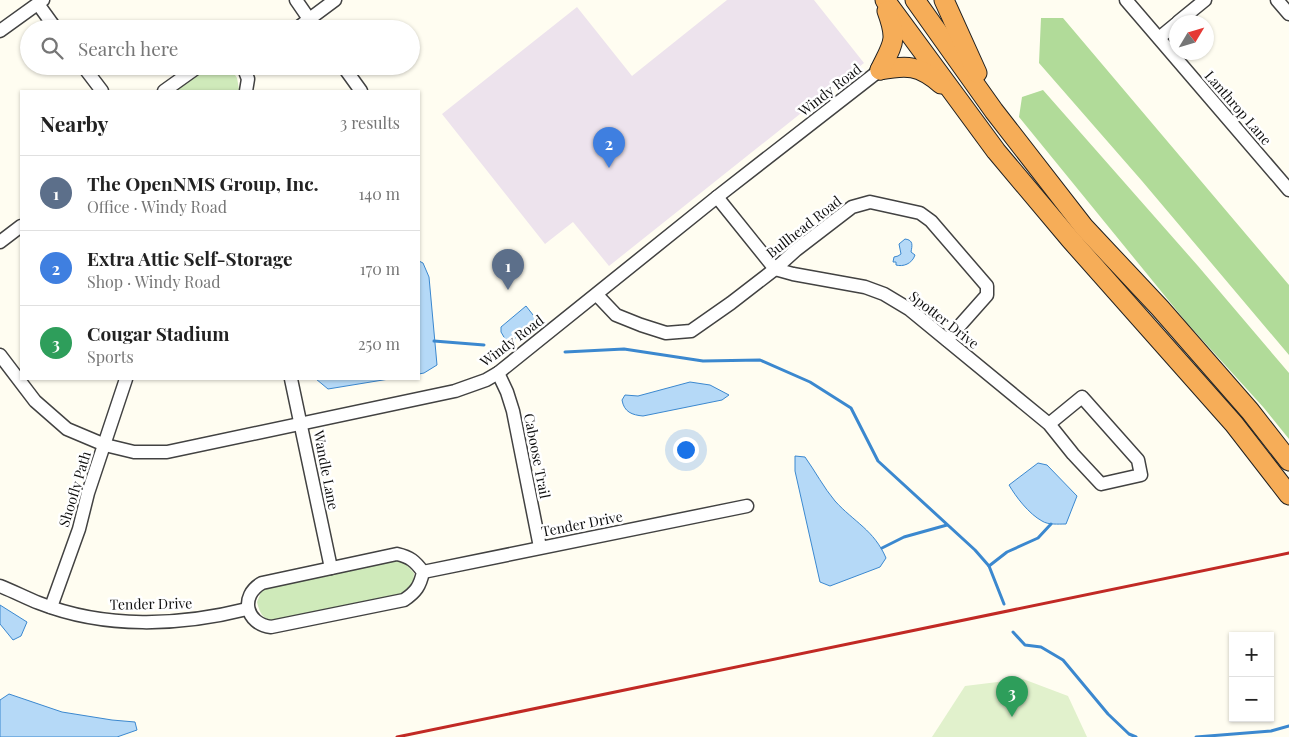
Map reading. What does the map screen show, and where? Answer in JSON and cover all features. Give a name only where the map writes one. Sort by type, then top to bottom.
[{"type":"highway","points":[[880,70],[892,44],[894,33],[884,0]]},
{"type":"highway","points":[[884,0],[996,151],[1070,239],[1234,424],[1289,494]]},
{"type":"highway","points":[[915,0],[994,111],[1084,227],[1160,308],[1243,403],[1289,461]]},
{"type":"highway","points":[[944,0],[994,111]]},
{"type":"highway","points":[[880,70],[905,66],[921,70],[960,102]]},
{"type":"street","points":[[296,0],[310,20]]},
{"type":"street","points":[[317,20],[335,0]]},
{"type":"street","name":"Lanthrop Lane","points":[[1126,0],[1289,190]]},
{"type":"street","points":[[1187,15],[1205,0]]},
{"type":"street","points":[[1277,0],[1289,14]]},
{"type":"street","points":[[0,31],[41,2],[51,20]]},
{"type":"street","points":[[1159,38],[1169,30]]},
{"type":"street","name":"Windy Road","points":[[0,355],[34,401],[67,429],[105,445],[134,452],[166,452],[455,391],[486,380],[498,373],[717,197],[880,70]]},
{"type":"street","points":[[90,75],[101,90]]},
{"type":"street","points":[[165,90],[186,75]]},
{"type":"street","points":[[246,90],[247,75]]},
{"type":"street","points":[[349,75],[360,90]]},
{"type":"street","points":[[717,197],[776,269]]},
{"type":"street","name":"Bullhead Road","points":[[597,295],[616,315],[666,333],[678,333],[695,329],[776,269],[796,250],[852,207],[870,202],[920,213],[931,221],[987,286],[987,295],[947,340]]},
{"type":"street","points":[[0,242],[20,227]]},
{"type":"street","name":"Spotter Drive","points":[[776,269],[865,287],[884,294],[909,309],[1049,424],[1100,484],[1141,475],[1138,460],[1082,397],[1049,424]]},
{"type":"street","name":"Caboose Trail","points":[[498,373],[513,411],[540,547]]},
{"type":"street","name":"Shoofly Path","points":[[51,607],[126,380]]},
{"type":"street","name":"Wandle Lane","points":[[291,380],[302,423],[330,568]]},
{"type":"street","name":"Tender Drive","points":[[423,572],[747,506]]},
{"type":"street","points":[[397,554],[408,556],[423,572],[416,592],[404,600],[358,610],[272,627],[263,626],[254,620],[247,609],[248,598],[252,591],[262,583],[330,568],[397,554]]},
{"type":"street","name":"Tender Drive","points":[[0,586],[51,607],[102,619],[140,622],[207,618],[247,609]]},
{"type":"shaded area","points":[[727,0],[814,0],[864,63],[609,266],[573,222],[545,244],[442,114],[577,7],[632,76]]},
{"type":"green space","points":[[1041,18],[1063,18],[1289,285],[1289,355],[1039,63]]},
{"type":"green space","points":[[198,75],[235,75],[239,89],[238,90],[176,90]]},
{"type":"green space","points":[[1043,90],[1198,266],[1289,373],[1289,439],[1264,408],[1187,323],[1019,117],[1022,97]]},
{"type":"green space","points":[[398,560],[404,562],[414,573],[413,586],[402,595],[276,621],[265,618],[259,610],[257,602],[262,590],[272,586]]},
{"type":"green space","points":[[1023,679],[1068,696],[1087,737],[932,737],[965,686]]},
{"type":"water","points":[[905,239],[911,242],[911,252],[915,255],[912,261],[907,264],[902,266],[896,265],[896,262],[893,262],[894,257],[901,254],[899,244]]},
{"type":"water","points":[[420,262],[423,263],[429,277],[437,365],[420,374]]},
{"type":"water","points":[[526,306],[537,320],[508,344],[501,332],[501,327]]},
{"type":"water","points":[[317,380],[383,380],[328,389]]},
{"type":"water","points":[[690,382],[710,385],[729,395],[722,400],[643,416],[629,412],[623,404],[622,400],[625,395],[638,396]]},
{"type":"water","points":[[795,456],[805,457],[835,501],[876,540],[886,558],[880,567],[830,586],[820,582],[795,471]]},
{"type":"water","points":[[1038,463],[1047,465],[1077,496],[1066,524],[1047,523],[1037,518],[1023,505],[1009,485]]},
{"type":"water","points":[[0,605],[27,622],[21,636],[13,640],[0,624]]},
{"type":"water","points":[[9,694],[62,712],[135,722],[137,730],[117,737],[0,737],[0,700]]},
{"type":"waterway","points":[[434,341],[484,345]]},
{"type":"waterway","points":[[565,352],[624,349],[703,361],[760,360],[810,382],[851,408],[878,461],[975,550],[989,566],[1004,604]]},
{"type":"waterway","points":[[989,566],[1007,552],[1038,538],[1051,524]]},
{"type":"waterway","points":[[882,548],[904,537],[947,525]]},
{"type":"waterway","points":[[1013,632],[1025,645],[1041,647],[1063,660],[1108,714],[1129,734],[1136,737]]},
{"type":"waterway","points":[[1196,737],[1271,731],[1289,726]]},
{"type":"railway","points":[[397,737],[1289,553]]},
{"type":"place","name":"Extra Attic Self-Storage","points":[[609,168]]},
{"type":"place","name":"The OpenNMS Group, Inc.","points":[[508,290]]},
{"type":"place","name":"Cougar Stadium","points":[[1012,717]]}]
